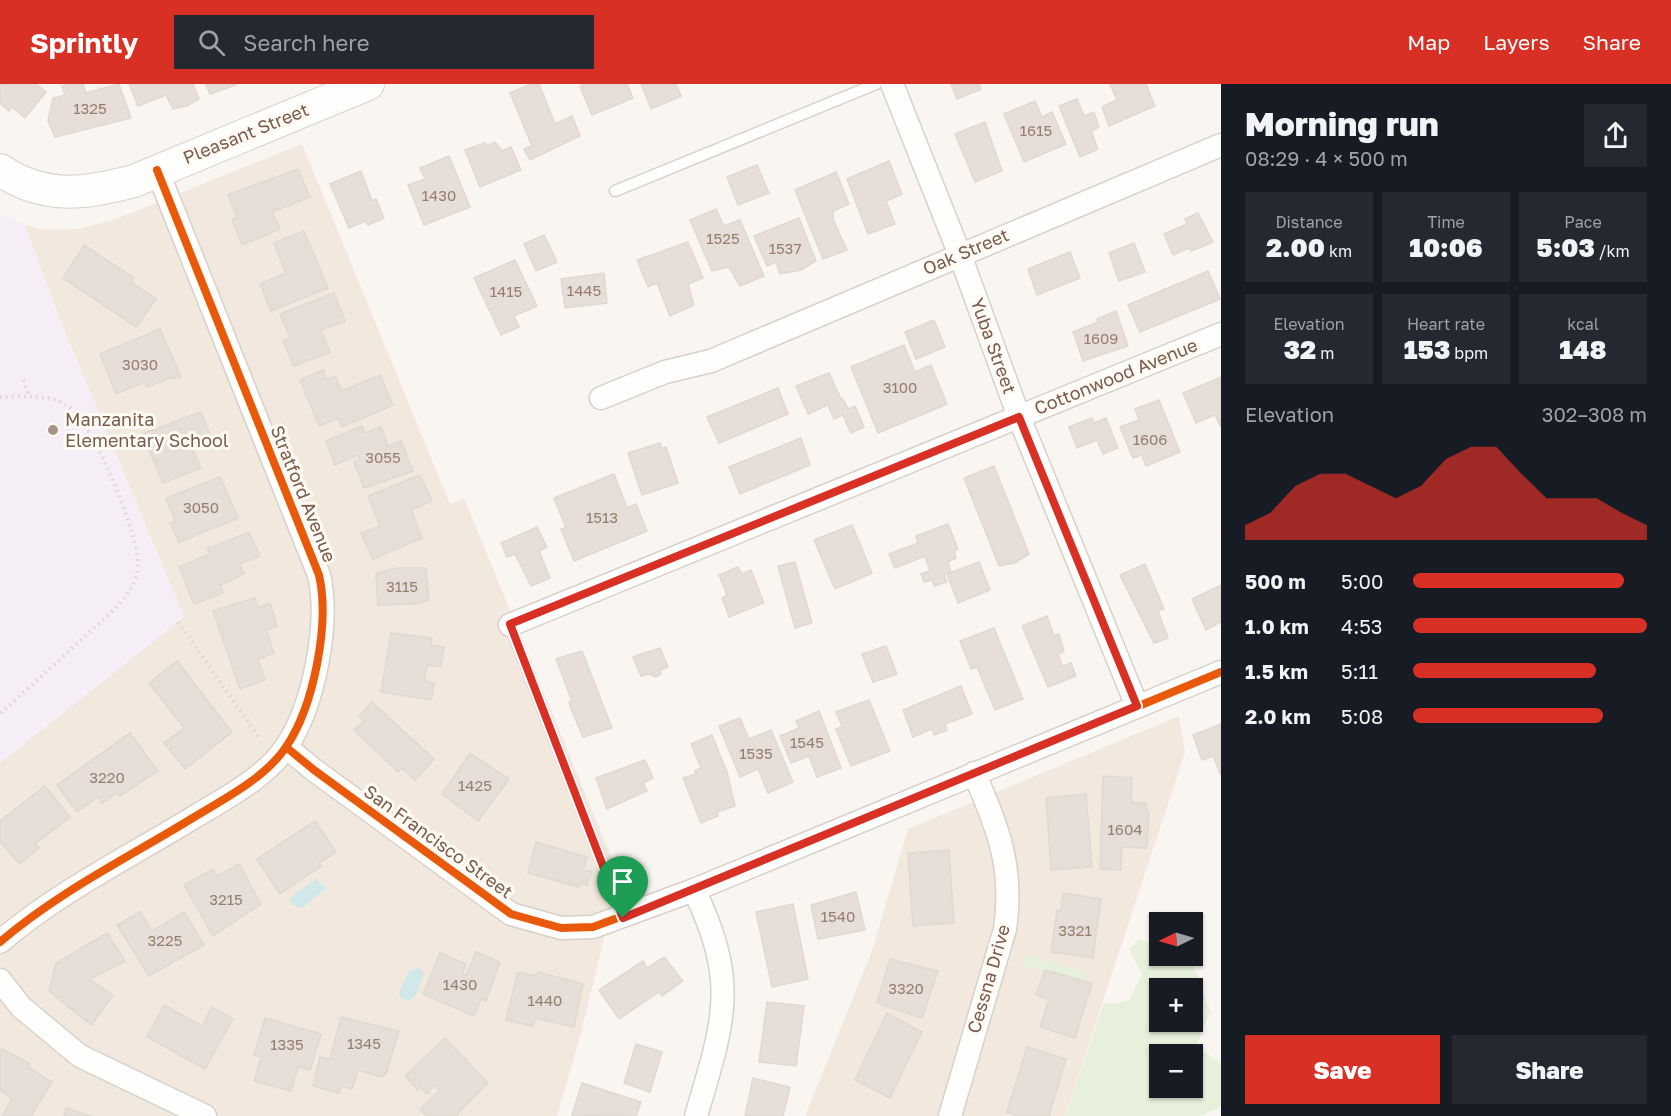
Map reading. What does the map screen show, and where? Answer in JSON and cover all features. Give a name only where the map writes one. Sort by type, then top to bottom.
[{"type":"street","name":"Pleasant Street","points":[[0,170],[24,184],[43,191],[104,189],[134,181],[368,84]]},
{"type":"street","name":"Yuba Street","points":[[892,84],[960,255],[1019,417],[1137,706]]},
{"type":"street","name":"Oak Street","points":[[601,398],[665,372],[711,361],[1221,145]]},
{"type":"street","name":"Stratford Avenue","points":[[0,942],[47,908],[220,801],[254,777],[286,747],[310,689],[318,660],[322,636],[322,588],[314,563],[157,170]]},
{"type":"street","name":"Cottonwood Avenue","points":[[510,624],[1221,334]]},
{"type":"street","name":"San Francisco Street","points":[[286,747],[512,914],[548,925],[574,929],[593,927],[623,918],[694,890],[1221,672]]},
{"type":"street","name":"Cessna Drive","points":[[950,1116],[1005,928],[1008,909],[1005,855],[998,829],[974,773]]},
{"type":"street","points":[[694,890],[716,938],[723,995],[718,1040],[696,1116]]},
{"type":"street","points":[[0,980],[21,1007],[80,1056],[205,1116]]},
{"type":"lane","points":[[615,191],[876,84]]},
{"type":"lane","points":[[510,624],[623,918]]},
{"type":"path","points":[[24,380],[29,398]]},
{"type":"path","points":[[0,397],[56,399],[72,408],[88,426],[123,512],[138,563],[131,591],[117,607],[0,714]]},
{"type":"path","points":[[178,622],[260,739]]},
{"type":"shaded area","points":[[302,144],[450,504],[464,498],[619,876],[581,1033],[557,1116],[0,1116],[0,763],[184,617],[59,317],[25,225],[43,230],[79,229],[116,219]]},
{"type":"shaded area","name":"Manzanita Elementary School","points":[[0,214],[25,225],[59,317],[184,617],[0,763]]},
{"type":"shaded area","points":[[1179,716],[1185,752],[1065,1116],[805,1116],[872,951],[908,829]]},
{"type":"green space","points":[[1139,939],[1149,943],[1149,966],[1194,966],[1198,978],[1149,978],[1149,1032],[1202,1032],[1197,1044],[1149,1044],[1149,1098],[1203,1098],[1203,1051],[1221,1064],[1221,1107],[1199,1116],[1065,1116],[1104,1003],[1114,1004],[1129,1000],[1142,974],[1129,950]]},
{"type":"green space","points":[[1025,954],[1088,973],[1087,982],[1021,966]]},
{"type":"green space","points":[[1203,991],[1210,1011],[1203,1028]]},
{"type":"water","points":[[316,879],[326,888],[302,908],[293,905],[289,899]]},
{"type":"water","points":[[419,967],[424,974],[416,995],[408,1001],[400,998],[399,993],[409,972]]},
{"type":"building","points":[[0,84],[36,84],[46,92],[25,118],[12,107],[9,111],[0,103]]},
{"type":"building","points":[[83,84],[86,93],[119,84],[131,118],[55,137],[48,121],[53,98],[65,95],[62,86]]},
{"type":"building","points":[[129,84],[193,84],[199,99],[187,106],[173,109],[166,95],[138,106]]},
{"type":"building","points":[[206,84],[236,84],[236,85],[210,94]]},
{"type":"building","points":[[531,84],[539,84],[555,124],[572,116],[580,136],[530,160],[524,149],[532,146],[510,93]]},
{"type":"building","points":[[584,84],[627,84],[633,98],[592,115],[580,86]]},
{"type":"building","points":[[641,84],[676,84],[681,96],[651,109]]},
{"type":"building","points":[[951,84],[979,84],[981,89],[957,99]]},
{"type":"building","points":[[1110,84],[1146,84],[1155,106],[1109,126],[1102,107],[1117,100]]},
{"type":"building","points":[[1077,99],[1084,116],[1094,112],[1099,127],[1091,131],[1098,149],[1080,157],[1059,106]]},
{"type":"building","points":[[1035,101],[1042,117],[1052,112],[1066,144],[1024,162],[1004,114]]},
{"type":"building","points":[[985,122],[1002,171],[975,182],[955,134]]},
{"type":"building","points":[[495,142],[502,151],[511,147],[521,170],[480,187],[465,150]]},
{"type":"building","points":[[449,156],[470,207],[424,225],[408,185],[425,179],[420,168]]},
{"type":"building","points":[[889,161],[902,194],[886,201],[895,224],[868,234],[847,179]]},
{"type":"building","points":[[757,165],[769,193],[738,205],[727,177]]},
{"type":"building","points":[[298,169],[310,197],[272,212],[280,229],[242,245],[232,219],[237,217],[228,195]]},
{"type":"building","points":[[361,171],[372,201],[376,199],[384,218],[368,225],[366,221],[349,228],[330,184]]},
{"type":"building","points":[[836,172],[849,204],[833,211],[833,219],[847,250],[823,259],[795,190]]},
{"type":"building","points":[[716,209],[724,226],[740,220],[764,276],[740,286],[729,267],[712,271],[690,220]]},
{"type":"building","points":[[1198,213],[1213,242],[1173,255],[1164,234],[1187,224],[1185,219]]},
{"type":"building","points":[[799,218],[816,261],[801,270],[780,274],[776,262],[767,266],[754,236]]},
{"type":"building","points":[[304,231],[328,288],[271,311],[260,284],[286,273],[274,243]]},
{"type":"building","points":[[544,235],[557,262],[536,271],[524,244]]},
{"type":"building","points":[[688,242],[703,278],[688,284],[694,305],[670,316],[657,283],[648,287],[637,260]]},
{"type":"building","points":[[1134,243],[1145,272],[1119,281],[1109,253]]},
{"type":"building","points":[[84,245],[134,278],[131,282],[156,299],[136,327],[63,278]]},
{"type":"building","points":[[1070,252],[1080,278],[1037,295],[1028,269]]},
{"type":"building","points":[[515,260],[537,306],[514,316],[519,327],[501,335],[474,278]]},
{"type":"building","points":[[1208,271],[1220,299],[1140,332],[1128,305]]},
{"type":"building","points":[[604,273],[607,303],[565,308],[561,279]]},
{"type":"building","points":[[334,293],[345,321],[321,330],[330,352],[294,366],[283,341],[290,338],[280,314]]},
{"type":"building","points":[[1116,311],[1128,346],[1083,361],[1073,332],[1098,322],[1097,319]]},
{"type":"building","points":[[934,320],[945,347],[916,359],[905,332]]},
{"type":"building","points":[[160,329],[181,377],[173,379],[172,377],[147,387],[145,382],[116,394],[100,354]]},
{"type":"building","points":[[904,345],[915,372],[931,365],[947,404],[878,433],[851,367]]},
{"type":"building","points":[[323,370],[326,379],[335,376],[342,391],[380,375],[393,405],[342,427],[338,418],[319,426],[300,380]]},
{"type":"building","points":[[829,373],[841,399],[848,409],[855,406],[864,427],[851,433],[843,415],[834,419],[828,405],[808,414],[796,386]]},
{"type":"building","points":[[1221,377],[1221,427],[1215,415],[1196,423],[1183,393]]},
{"type":"building","points":[[778,388],[788,414],[719,443],[707,417]]},
{"type":"building","points":[[1159,400],[1180,452],[1146,466],[1142,455],[1133,458],[1120,427],[1139,420],[1135,409]]},
{"type":"building","points":[[201,412],[210,435],[190,443],[201,468],[163,483],[142,434]]},
{"type":"building","points":[[1092,418],[1094,423],[1106,418],[1118,448],[1103,454],[1097,440],[1077,448],[1069,427]]},
{"type":"building","points":[[362,426],[365,433],[381,427],[388,446],[401,441],[413,471],[364,488],[354,462],[360,460],[358,455],[335,465],[326,441]]},
{"type":"building","points":[[801,438],[810,465],[740,494],[729,467]]},
{"type":"building","points":[[660,443],[662,449],[666,447],[678,483],[642,495],[628,453]]},
{"type":"building","points":[[994,466],[1029,554],[1015,563],[999,566],[964,478]]},
{"type":"building","points":[[614,474],[627,508],[636,504],[647,531],[574,561],[561,529],[566,528],[554,498]]},
{"type":"building","points":[[420,475],[432,501],[411,510],[422,538],[373,559],[361,533],[380,526],[368,496]]},
{"type":"building","points":[[220,477],[238,518],[179,542],[170,523],[175,521],[166,498]]},
{"type":"building","points":[[948,524],[958,549],[954,551],[956,558],[948,562],[951,572],[944,575],[947,582],[934,586],[932,580],[924,582],[921,574],[930,571],[925,556],[895,568],[889,554],[918,543],[916,536]]},
{"type":"building","points":[[852,525],[872,573],[835,589],[814,540]]},
{"type":"building","points":[[537,527],[547,547],[539,551],[550,578],[531,586],[515,554],[507,557],[501,543]]},
{"type":"building","points":[[249,532],[260,556],[239,564],[244,574],[220,585],[223,593],[194,604],[179,567],[210,554],[207,549]]},
{"type":"building","points":[[795,562],[812,623],[795,628],[778,566]]},
{"type":"building","points":[[979,562],[990,590],[958,603],[947,574]]},
{"type":"building","points":[[1145,564],[1164,609],[1158,611],[1168,638],[1154,643],[1120,575]]},
{"type":"building","points":[[738,567],[742,574],[751,570],[764,603],[729,617],[722,598],[727,595],[719,575]]},
{"type":"building","points":[[397,568],[426,568],[429,600],[416,604],[378,605],[376,573]]},
{"type":"building","points":[[1221,585],[1221,622],[1206,630],[1192,599]]},
{"type":"building","points":[[255,598],[258,607],[270,603],[277,626],[266,630],[274,653],[258,659],[265,680],[240,689],[213,611]]},
{"type":"building","points":[[1047,616],[1054,636],[1059,634],[1064,651],[1058,654],[1062,666],[1071,663],[1076,676],[1048,687],[1022,626]]},
{"type":"building","points":[[994,628],[1023,699],[995,710],[977,667],[971,669],[960,641]]},
{"type":"building","points":[[391,633],[432,638],[431,645],[444,647],[441,667],[427,665],[424,681],[435,683],[431,700],[381,692]]},
{"type":"building","points":[[886,646],[897,674],[873,682],[862,654]]},
{"type":"building","points":[[660,648],[668,667],[660,670],[661,674],[656,677],[649,674],[641,676],[633,657]]},
{"type":"building","points":[[582,651],[612,728],[583,737],[572,711],[569,702],[572,701],[556,659]]},
{"type":"building","points":[[177,661],[232,732],[185,769],[164,743],[184,728],[149,683]]},
{"type":"building","points":[[961,686],[972,714],[945,724],[947,730],[934,735],[932,729],[913,737],[903,710]]},
{"type":"building","points":[[869,700],[890,751],[851,766],[836,729],[842,726],[836,712]]},
{"type":"building","points":[[372,702],[434,759],[415,780],[402,768],[398,772],[354,730],[364,721],[359,716]]},
{"type":"building","points":[[819,711],[841,768],[817,777],[809,756],[791,763],[780,736],[799,728],[796,721]]},
{"type":"building","points":[[740,718],[749,739],[771,730],[793,782],[768,793],[758,769],[740,777],[719,726]]},
{"type":"building","points":[[1221,724],[1221,775],[1213,756],[1202,760],[1193,735]]},
{"type":"building","points":[[130,733],[158,771],[120,796],[117,793],[102,804],[98,797],[77,812],[57,785]]},
{"type":"building","points":[[712,735],[727,772],[735,806],[717,812],[718,816],[701,823],[683,778],[696,774],[695,771],[701,768],[691,744]]},
{"type":"building","points":[[470,753],[509,779],[478,821],[442,794]]},
{"type":"building","points":[[645,760],[653,778],[643,783],[647,791],[607,809],[596,778]]},
{"type":"building","points":[[1103,776],[1132,778],[1131,802],[1145,803],[1149,813],[1147,848],[1122,847],[1121,870],[1100,869]]},
{"type":"building","points":[[45,786],[70,817],[35,844],[39,848],[19,864],[0,841],[0,821]]},
{"type":"building","points":[[1086,794],[1092,867],[1051,870],[1046,798]]},
{"type":"building","points":[[315,821],[336,852],[319,863],[321,866],[280,894],[257,859]]},
{"type":"building","points":[[536,842],[587,857],[583,870],[592,871],[587,885],[580,883],[579,887],[528,873]]},
{"type":"building","points":[[949,850],[954,923],[913,926],[908,853]]},
{"type":"building","points":[[239,864],[261,904],[213,936],[184,885],[213,869],[217,876]]},
{"type":"building","points":[[856,892],[865,930],[818,939],[811,905]]},
{"type":"building","points":[[1063,893],[1101,899],[1093,958],[1051,952],[1057,910],[1061,911]]},
{"type":"building","points":[[793,904],[808,979],[772,987],[756,912]]},
{"type":"building","points":[[140,912],[152,931],[184,912],[204,945],[149,976],[117,925]]},
{"type":"building","points":[[107,933],[125,961],[90,979],[113,996],[91,1025],[49,991],[56,963]]},
{"type":"building","points":[[476,952],[500,962],[486,1001],[481,999],[474,1016],[423,994],[440,953],[466,964],[462,974],[466,975]]},
{"type":"building","points":[[664,957],[683,981],[662,996],[659,992],[619,1019],[599,990],[643,961],[647,968]]},
{"type":"building","points":[[890,959],[938,971],[922,1018],[877,1003]]},
{"type":"building","points":[[1045,970],[1092,983],[1075,1038],[1040,1027],[1049,999],[1036,995]]},
{"type":"building","points":[[518,972],[537,976],[538,972],[583,984],[574,1027],[535,1018],[533,1026],[506,1020]]},
{"type":"building","points":[[767,1002],[804,1006],[796,1066],[759,1062]]},
{"type":"building","points":[[164,1005],[202,1026],[212,1007],[233,1019],[205,1069],[147,1037]]},
{"type":"building","points":[[887,1013],[922,1032],[890,1098],[855,1080]]},
{"type":"building","points":[[341,1017],[399,1031],[386,1074],[381,1077],[358,1070],[352,1089],[341,1086],[339,1093],[313,1086],[320,1057],[330,1059]]},
{"type":"building","points":[[265,1018],[321,1034],[310,1070],[298,1067],[291,1091],[254,1081],[261,1057],[254,1055]]},
{"type":"building","points":[[445,1038],[488,1083],[455,1116],[427,1116],[420,1109],[440,1090],[434,1085],[427,1094],[420,1087],[418,1090],[405,1076]]},
{"type":"building","points":[[636,1044],[662,1052],[650,1092],[624,1083]]},
{"type":"building","points":[[1027,1047],[1066,1059],[1049,1116],[1019,1116],[1007,1112]]},
{"type":"building","points":[[0,1048],[30,1064],[28,1067],[52,1082],[31,1116],[2,1116],[12,1099],[0,1090]]},
{"type":"building","points":[[753,1078],[790,1087],[783,1116],[745,1116]]},
{"type":"building","points":[[582,1083],[641,1102],[636,1116],[572,1115]]},
{"type":"building","points":[[66,1108],[91,1116],[64,1116]]},
{"type":"cycle path","points":[[0,942],[70,891],[232,794],[268,768],[278,758],[296,730],[305,710],[317,664],[322,616],[319,575],[157,170]]},
{"type":"cycle path","points":[[286,747],[511,914],[561,928],[593,927],[694,890],[1221,672]]},
{"type":"place","name":"Manzanita Elementary School","points":[[53,430]]},
{"type":"route","points":[[1019,417],[1137,706],[623,918],[510,624],[1019,417]]}]
